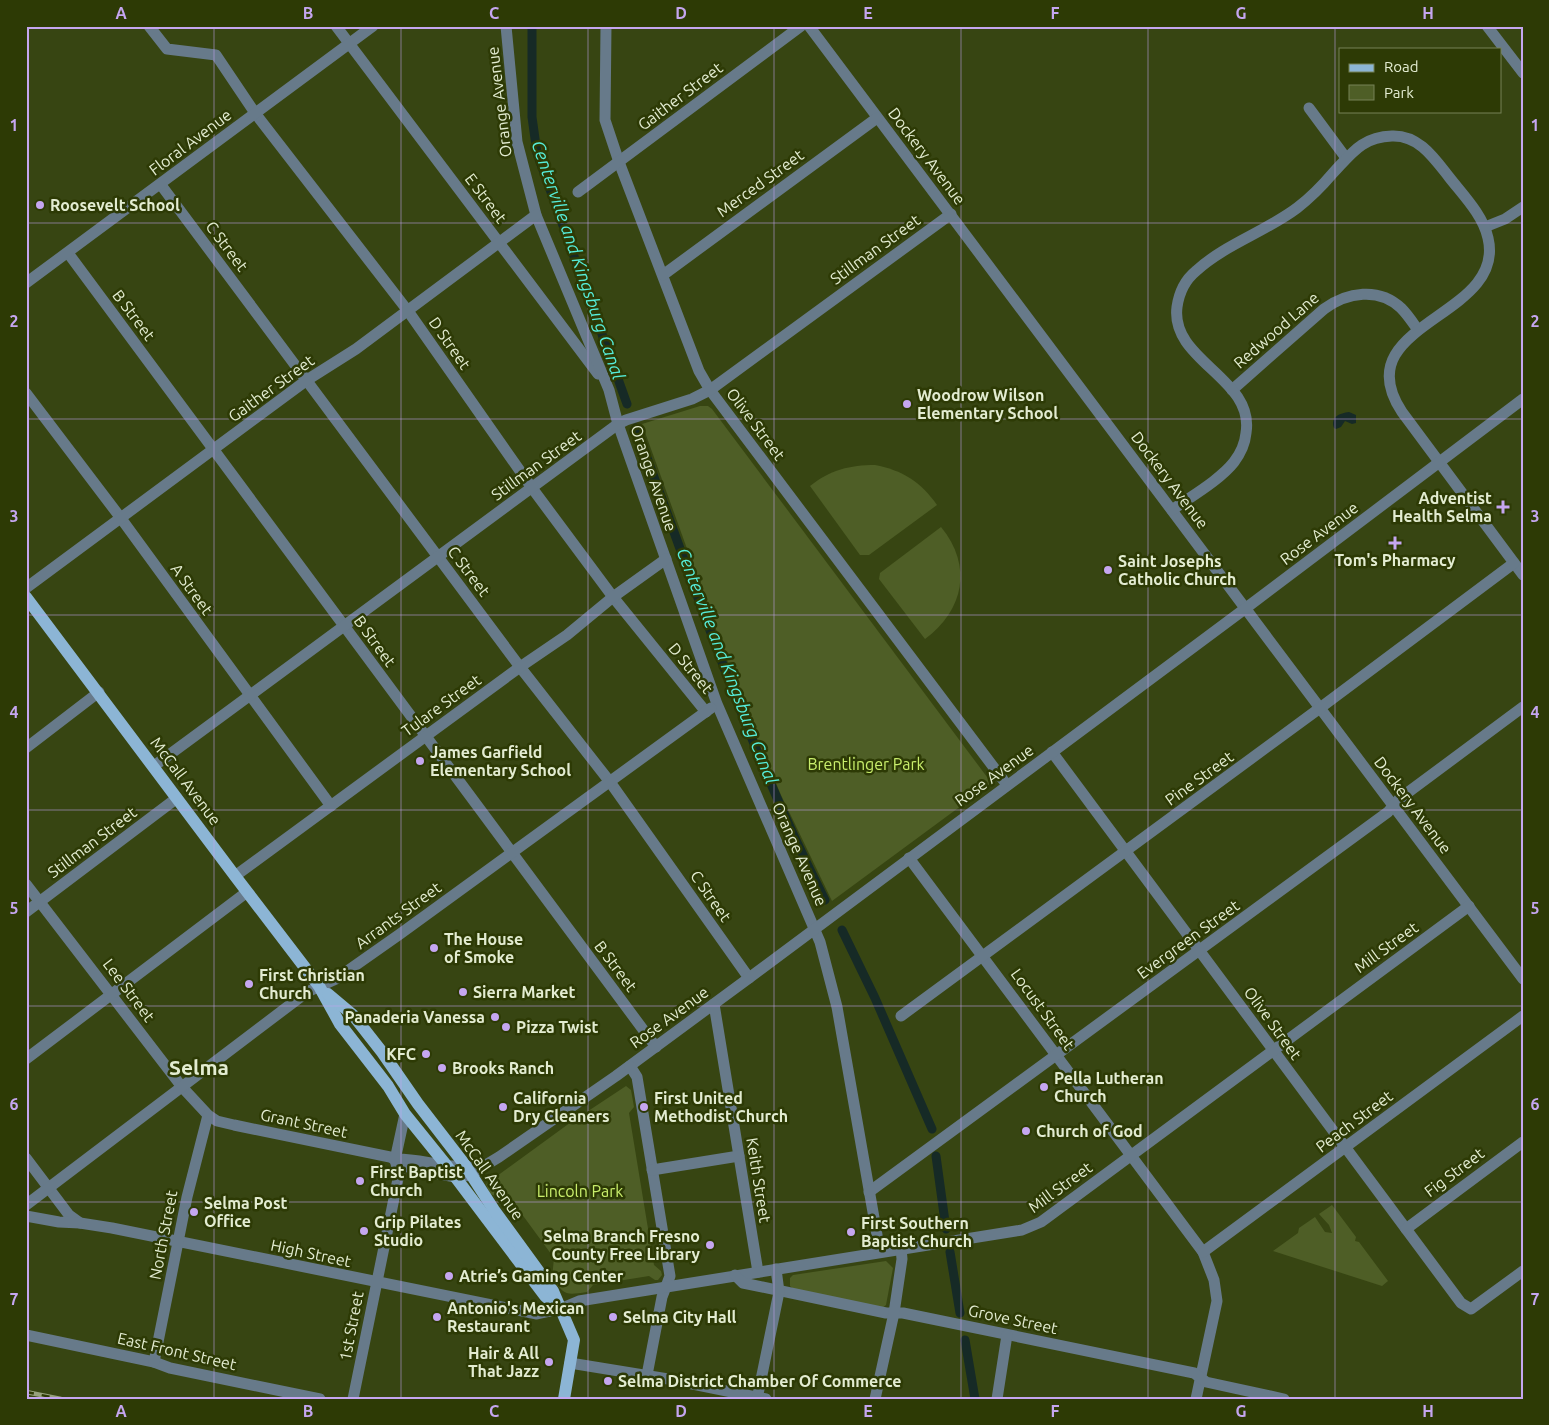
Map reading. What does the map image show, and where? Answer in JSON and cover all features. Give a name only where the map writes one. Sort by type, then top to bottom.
[{"type":"main road","name":"McCall Avenue","points":[[26,597],[319,986],[340,1024],[388,1086],[405,1114],[447,1166],[544,1295],[560,1309]]},
{"type":"main road","name":"McCall Avenue","points":[[319,986],[353,1016],[382,1052],[423,1111],[472,1170],[494,1210],[553,1291],[560,1309]]},
{"type":"main road","points":[[560,1309],[574,1340],[564,1399]]},
{"type":"street","name":"D Street","points":[[149,26],[167,49],[216,55],[255,114],[408,311],[532,488],[613,597],[706,712]]},
{"type":"street","name":"E Street","points":[[336,26],[609,390]]},
{"type":"street","name":"Floral Avenue","points":[[26,283],[161,185],[373,26]]},
{"type":"street","name":"Orange Avenue","points":[[506,26],[517,142],[536,216],[609,390],[618,424],[717,704],[820,942],[838,1006],[880,1252]]},
{"type":"street","name":"Olive Street","points":[[606,26],[604,111],[608,131],[699,371],[710,390],[1007,785]]},
{"type":"street","name":"Gaither Street","points":[[578,192],[801,26]]},
{"type":"street","name":"Dockery Avenue","points":[[809,26],[1523,979]]},
{"type":"street","points":[[1487,26],[1523,73]]},
{"type":"street","points":[[1309,108],[1346,158]]},
{"type":"street","name":"Merced Street","points":[[663,275],[877,118]]},
{"type":"street","points":[[1172,510],[1228,468],[1242,448],[1246,438],[1244,408],[1232,390],[1182,336],[1176,313],[1179,296],[1183,287],[1195,271],[1206,263],[1298,207],[1362,144],[1376,137],[1397,136],[1420,144],[1433,157],[1485,227],[1490,253],[1489,262],[1482,277],[1471,291],[1407,339],[1397,352],[1390,372],[1390,386],[1397,405],[1523,576]]},
{"type":"street","name":"C Street","points":[[161,185],[520,667],[610,782],[749,978]]},
{"type":"street","points":[[1485,227],[1505,219],[1523,207]]},
{"type":"street","name":"Stillman Street","points":[[154,766],[618,424],[692,399],[710,390],[951,214]]},
{"type":"street","name":"Gaither Street","points":[[26,588],[307,380],[356,349],[536,216]]},
{"type":"street","name":"B Street","points":[[68,253],[656,1047]]},
{"type":"street","name":"Redwood Lane","points":[[1232,390],[1324,309],[1349,296],[1366,294],[1390,300],[1402,310],[1418,330]]},
{"type":"street","name":"A Street","points":[[26,393],[331,806]]},
{"type":"street","name":"Rose Avenue","points":[[472,1170],[499,1157],[656,1047],[1246,608],[1523,399]]},
{"type":"street","name":"Tulare Street","points":[[235,876],[520,667],[567,635],[613,597],[666,559]]},
{"type":"street","name":"Pine Street","points":[[902,1016],[1514,563]]},
{"type":"street","points":[[26,748],[98,692]]},
{"type":"street","name":"Arrants Street","points":[[26,1205],[307,992],[336,979],[717,704]]},
{"type":"street","name":"Evergreen Street","points":[[869,1192],[1388,812],[1399,799],[1523,707]]},
{"type":"street","name":"Olive Street","points":[[1052,752],[1460,1303],[1471,1309],[1523,1271]]},
{"type":"street","name":"Stillman Street","points":[[26,912],[177,798]]},
{"type":"street","name":"Locust Street","points":[[909,858],[1203,1252],[1214,1280],[1217,1301],[1196,1399]]},
{"type":"street","name":"Lee Street","points":[[26,884],[182,1087],[208,1115]]},
{"type":"street","points":[[26,1059],[247,892]]},
{"type":"street","name":"Mill Street","points":[[560,1309],[578,1301],[1032,1227],[1469,906]]},
{"type":"street","name":"Keith Street","points":[[714,1004],[758,1272]]},
{"type":"street","name":"Peach Street","points":[[1203,1252],[1523,1016]]},
{"type":"street","points":[[630,1066],[638,1077],[670,1276],[660,1309],[647,1375]]},
{"type":"street","name":"1st Street","points":[[353,1399],[399,1174],[396,1160],[405,1114]]},
{"type":"street","name":"Grant Street","points":[[208,1115],[217,1121],[234,1125],[390,1157],[410,1168],[455,1177],[472,1170]]},
{"type":"street","name":"North Street","points":[[154,1362],[191,1180],[208,1115]]},
{"type":"street","name":"Fig Street","points":[[1406,1229],[1523,1142]]},
{"type":"street","points":[[652,1170],[739,1156]]},
{"type":"street","points":[[26,1158],[69,1215],[80,1222]]},
{"type":"street","name":"Grant Street","points":[[396,1160],[410,1159],[472,1170]]},
{"type":"street","name":"High Street","points":[[26,1216],[59,1222],[80,1222],[537,1314],[560,1309]]},
{"type":"street","points":[[875,1399],[894,1313],[902,1259],[901,1248]]},
{"type":"street","points":[[570,1362],[647,1375],[760,1398],[780,1292],[776,1268]]},
{"type":"street","name":"Grove Street","points":[[736,1275],[743,1283],[780,1292],[886,1313],[904,1313],[1194,1373],[1206,1382],[1284,1399]]},
{"type":"street","name":"East Front Street","points":[[26,1335],[154,1362],[170,1368],[320,1399]]},
{"type":"street","points":[[997,1399],[1007,1335]]},
{"type":"green space","name":"Brentlinger Park","points":[[700,406],[708,406],[712,409],[990,781],[988,786],[832,901],[781,795],[747,715],[642,424]]},
{"type":"green space","points":[[875,465],[894,470],[910,478],[937,505],[869,555],[860,555],[810,486],[833,472],[857,466]]},
{"type":"green space","points":[[941,527],[951,542],[957,557],[960,587],[956,601],[948,615],[925,639],[879,579],[880,573]]},
{"type":"green space","name":"Lincoln Park","points":[[626,1086],[631,1090],[634,1107],[629,1113],[654,1265],[661,1271],[662,1275],[658,1280],[649,1276],[593,1285],[587,1292],[566,1293],[552,1278],[554,1258],[513,1202],[490,1194],[486,1184],[567,1125]]},
{"type":"green space","points":[[1332,1205],[1356,1237],[1355,1241],[1359,1242],[1388,1281],[1382,1286],[1273,1251],[1298,1233],[1299,1228],[1315,1217],[1325,1232],[1332,1233],[1329,1225],[1319,1214]]},
{"type":"green space","points":[[886,1261],[893,1268],[886,1305],[882,1308],[793,1289],[790,1286],[790,1278],[793,1275]]},
{"type":"water","points":[[1349,412],[1356,415],[1356,423],[1352,424],[1345,421],[1341,427],[1334,428],[1333,421],[1335,418],[1342,413]]},
{"type":"waterway","name":"Centerville and Kingsburg Canal","points":[[532,26],[532,117],[537,153],[627,404]]},
{"type":"waterway","name":"Centerville and Kingsburg Canal","points":[[636,428],[701,607],[747,726],[771,785],[825,900]]},
{"type":"waterway","name":"Centerville and Kingsburg Canal","points":[[842,930],[875,998],[932,1129]]},
{"type":"waterway","name":"Centerville and Kingsburg Canal","points":[[936,1156],[946,1229]]},
{"type":"waterway","name":"Centerville and Kingsburg Canal","points":[[950,1252],[960,1313]]},
{"type":"waterway","name":"Centerville and Kingsburg Canal","points":[[965,1340],[975,1399]]},
{"type":"railway","points":[[26,1392],[61,1399]]},
{"type":"place","name":"Roosevelt School","points":[[40,205]]},
{"type":"place","name":"Woodrow Wilson Elementary School","points":[[907,404]]},
{"type":"place","name":"Adventist Health Selma","points":[[1503,507]]},
{"type":"place","name":"Tom's Pharmacy","points":[[1395,543]]},
{"type":"place","name":"Saint Josephs Catholic Church","points":[[1108,570]]},
{"type":"place","name":"James Garfield Elementary School","points":[[420,761]]},
{"type":"place","name":"The House of Smoke","points":[[434,948]]},
{"type":"place","name":"First Christian Church","points":[[249,984]]},
{"type":"place","name":"Sierra Market","points":[[463,992]]},
{"type":"place","name":"Panaderia Vanessa","points":[[495,1017]]},
{"type":"place","name":"Pizza Twist","points":[[506,1027]]},
{"type":"place","name":"KFC","points":[[426,1054]]},
{"type":"place","name":"Brooks Ranch","points":[[442,1068]]},
{"type":"place","name":"Pella Lutheran Church","points":[[1044,1087]]},
{"type":"place","name":"California Dry Cleaners","points":[[503,1107]]},
{"type":"place","name":"First United Methodist Church","points":[[644,1107]]},
{"type":"place","name":"Church of God","points":[[1026,1131]]},
{"type":"place","name":"First Baptist Church","points":[[360,1181]]},
{"type":"place","name":"Selma Post Office","points":[[194,1212]]},
{"type":"place","name":"Grip Pilates Studio","points":[[364,1231]]},
{"type":"place","name":"First Southern Baptist Church","points":[[851,1232]]},
{"type":"place","name":"Selma Branch Fresno County Free Library","points":[[710,1245]]},
{"type":"place","name":"Atrie’s Gaming Center","points":[[449,1276]]},
{"type":"place","name":"Antonio's Mexican Restaurant","points":[[437,1317]]},
{"type":"place","name":"Selma City Hall","points":[[613,1317]]},
{"type":"place","name":"Hair & All That Jazz","points":[[549,1362]]},
{"type":"place","name":"Selma District Chamber Of Commerce","points":[[608,1381]]},
{"type":"district","name":"Selma","points":[[199,1068]]}]
